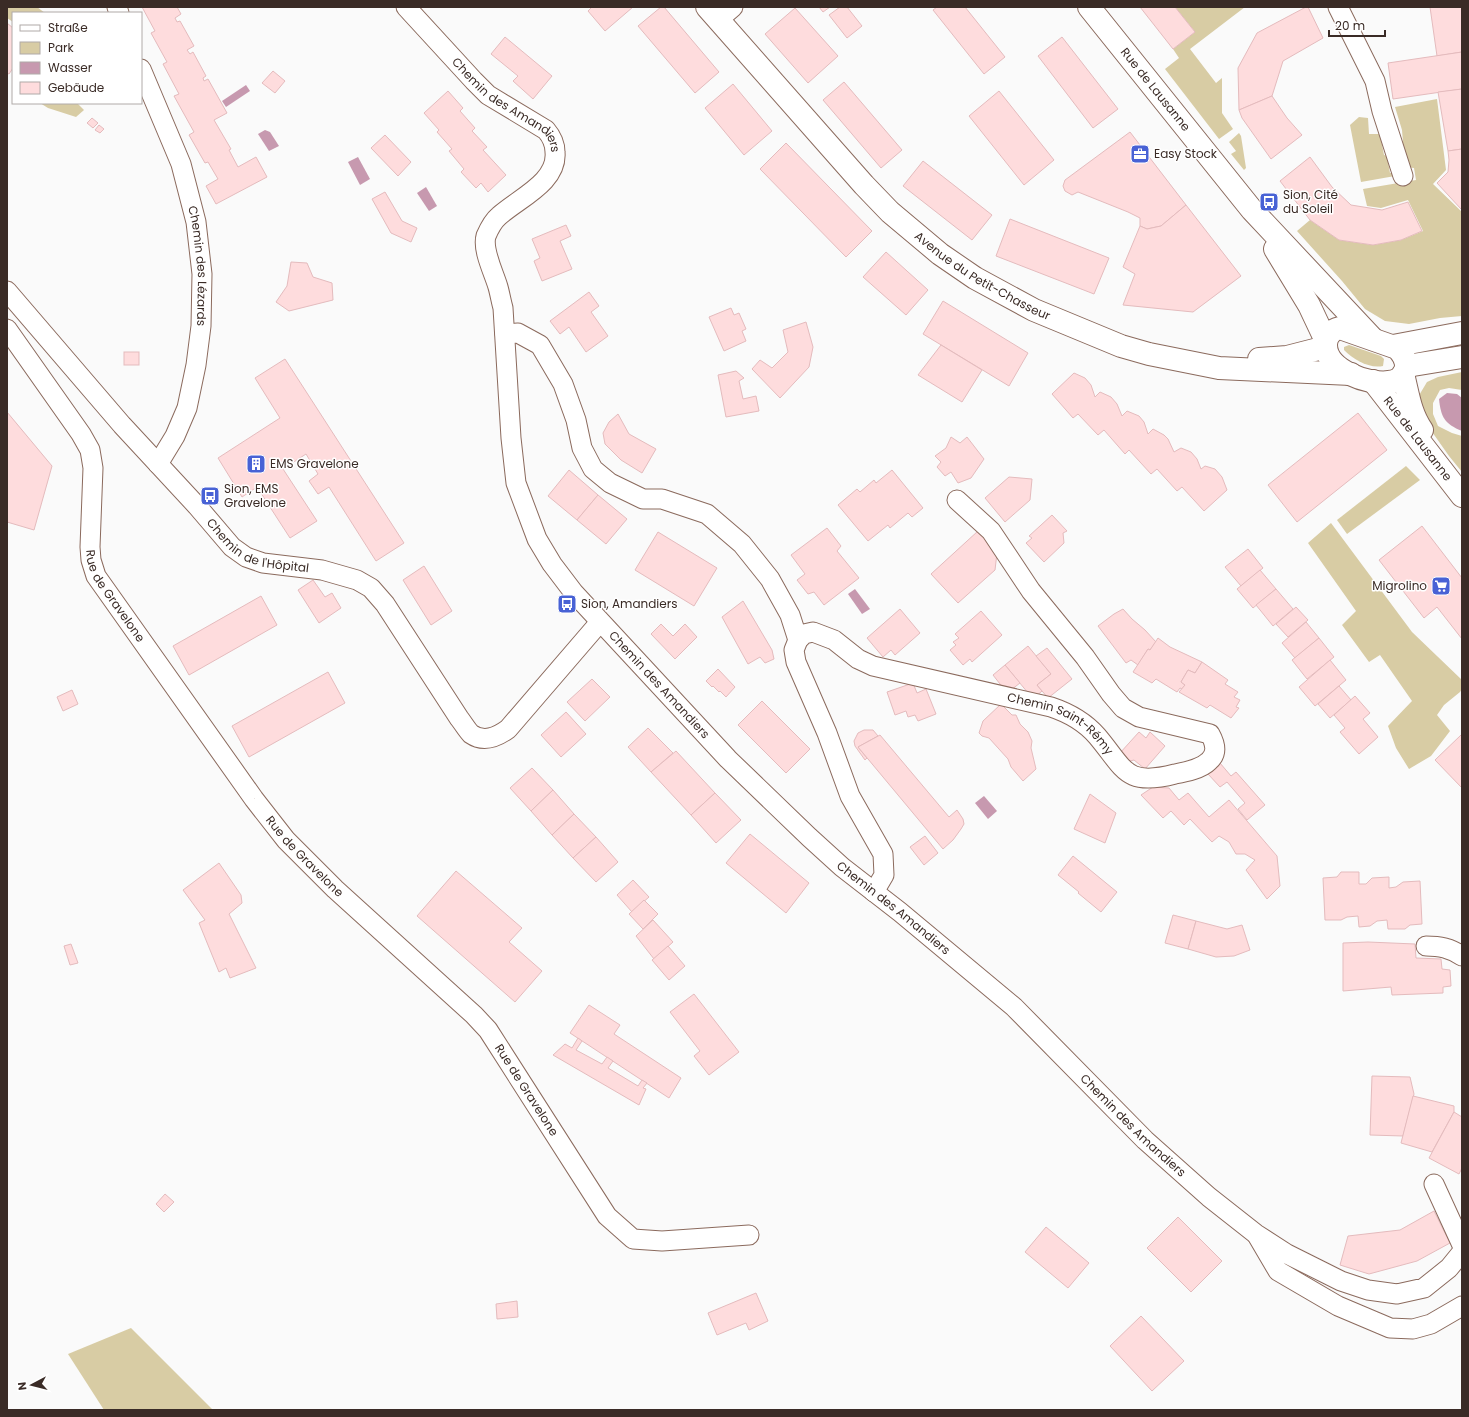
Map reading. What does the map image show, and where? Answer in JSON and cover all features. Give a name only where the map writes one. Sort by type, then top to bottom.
[{"type":"street","name":"Chemin des Amandiers","points":[[406,7],[488,95],[546,130],[555,144],[556,159],[552,171],[545,180],[499,216],[492,224],[486,238],[486,249],[503,308],[511,438],[516,483],[537,539],[552,564],[574,593],[728,759],[842,867],[1014,1007],[1145,1140],[1209,1198],[1256,1234],[1287,1254],[1341,1281],[1368,1290],[1397,1294],[1424,1288],[1449,1268],[1462,1252]]},
{"type":"street","name":"Rue de Lausanne","points":[[1089,7],[1252,210],[1373,339]]},
{"type":"street","points":[[1338,7],[1375,81],[1382,111],[1403,176]]},
{"type":"street","name":"Avenue du Petit-Chasseur","points":[[719,11],[864,185],[890,212],[940,254],[975,278],[1034,310],[1121,346],[1149,354],[1219,368],[1351,374]]},
{"type":"street","name":"Chemin des Lézards","points":[[142,71],[181,164],[196,222],[202,274],[201,326],[196,365],[187,408],[175,436],[158,464]]},
{"type":"street","name":"Rue de Lausanne","points":[[1252,210],[1309,305],[1326,344],[1328,356],[1335,366],[1351,374]]},
{"type":"street","name":"Chemin de l'Hôpital","points":[[7,291],[122,425],[197,506],[232,547],[246,557],[263,563],[322,570],[357,580],[371,588],[385,604],[459,718],[472,734],[485,738],[498,736],[512,725],[600,622]]},
{"type":"street","points":[[1190,361],[1220,359],[1252,360],[1287,357],[1326,344],[1328,335],[1332,331],[1342,328],[1393,346],[1462,334]]},
{"type":"street","name":"Rue de Gravelone","points":[[7,329],[81,434],[90,450],[93,468],[90,547],[91,560],[96,576],[254,799],[286,840],[316,870],[474,1015],[488,1030],[607,1216],[633,1239],[662,1241],[749,1235]]},
{"type":"street","points":[[505,334],[518,333],[540,345],[563,384],[576,420],[582,448],[594,469],[610,483],[643,499],[662,500],[707,514],[742,544],[770,578],[790,616],[798,640],[794,650],[796,662],[827,733],[850,796],[883,854],[884,875],[874,892]]},
{"type":"street","name":"Rue de Lausanne","points":[[1393,346],[1403,354],[1410,406],[1416,422],[1462,484]]},
{"type":"street","points":[[1351,374],[1373,381],[1391,382],[1401,377],[1405,370],[1462,357]]},
{"type":"street","name":"Rue de Lausanne","points":[[1373,381],[1462,496]]},
{"type":"street","name":"Chemin Saint-Rémy","points":[[798,640],[804,634],[813,632],[834,640],[858,659],[873,666],[1051,707],[1065,712],[1087,726],[1122,768],[1135,776],[1145,779],[1164,777],[1194,769],[1205,765],[1211,760],[1215,747],[1214,741],[1210,734],[1139,717],[1123,708],[1111,694],[1085,657],[1031,591],[991,531],[957,500]]},
{"type":"street","points":[[1426,946],[1441,946],[1462,956]]},
{"type":"street","points":[[1434,1184],[1462,1245]]},
{"type":"street","points":[[1256,1234],[1278,1271],[1338,1306],[1390,1328],[1413,1329],[1425,1326],[1462,1306]]},
{"type":"green space","points":[[7,7],[37,7],[44,12],[12,12],[12,21],[7,18]]},
{"type":"green space","points":[[1175,7],[1245,7],[1190,49],[1216,83],[1222,78],[1222,113],[1233,129],[1219,139],[1165,69],[1179,58],[1173,49],[1195,32]]},
{"type":"green space","points":[[1437,99],[1446,170],[1433,184],[1462,212],[1462,316],[1440,318],[1409,324],[1385,321],[1365,309],[1297,231],[1310,220],[1339,240],[1373,245],[1401,240],[1423,231],[1408,200],[1381,208],[1367,206],[1363,189],[1416,180],[1414,168],[1405,167],[1402,130],[1395,107]]},
{"type":"green space","points":[[42,104],[78,104],[84,110],[76,117],[48,108]]},
{"type":"green space","points":[[1359,117],[1368,118],[1369,134],[1380,134],[1384,155],[1387,156],[1390,173],[1394,173],[1395,176],[1361,182],[1350,125]]},
{"type":"green space","points":[[1239,133],[1241,136],[1246,168],[1244,170],[1231,154],[1236,151],[1229,142]]},
{"type":"green space","points":[[1349,345],[1381,356],[1384,359],[1383,366],[1378,367],[1367,365],[1352,357],[1344,350],[1344,347]]},
{"type":"green space","points":[[1462,372],[1462,390],[1449,388],[1440,390],[1433,403],[1433,414],[1438,426],[1462,436],[1462,472],[1430,429],[1418,397],[1427,382],[1438,377]]},
{"type":"green space","points":[[1406,466],[1420,480],[1347,534],[1337,520]]},
{"type":"green space","points":[[1331,523],[1412,632],[1462,680],[1462,689],[1460,692],[1444,705],[1437,715],[1450,731],[1431,756],[1409,769],[1396,748],[1388,726],[1412,701],[1380,655],[1369,662],[1342,625],[1356,611],[1308,543]]},
{"type":"green space","points":[[131,1328],[213,1410],[104,1410],[68,1354]]},
{"type":"water","points":[[246,85],[250,91],[226,107],[222,101]]},
{"type":"water","points":[[265,130],[270,132],[279,146],[269,151],[258,134]]},
{"type":"water","points":[[358,157],[370,179],[360,185],[348,162]]},
{"type":"water","points":[[426,187],[437,206],[429,211],[417,193]]},
{"type":"water","points":[[1447,393],[1457,394],[1462,398],[1462,431],[1448,423],[1441,411],[1439,399]]},
{"type":"water","points":[[855,589],[870,609],[862,614],[848,594]]},
{"type":"water","points":[[984,796],[997,811],[988,819],[975,803]]},
{"type":"building","points":[[142,7],[177,7],[181,14],[175,18],[177,22],[180,21],[194,46],[187,50],[190,54],[193,52],[206,76],[203,78],[204,81],[208,79],[227,113],[214,120],[231,149],[229,150],[238,167],[256,157],[267,177],[216,204],[206,186],[218,179],[208,162],[205,163],[189,135],[194,132],[174,96],[179,94],[163,64],[167,62],[151,33],[155,31]]},
{"type":"building","points":[[592,7],[633,7],[605,31],[588,11]]},
{"type":"building","points":[[661,7],[664,7],[719,72],[695,93],[638,26]]},
{"type":"building","points":[[819,7],[830,7],[823,12]]},
{"type":"building","points":[[840,7],[847,7],[862,26],[847,38],[829,15]]},
{"type":"building","points":[[937,7],[965,7],[1005,57],[984,74],[933,10]]},
{"type":"building","points":[[1140,7],[1175,7],[1195,32],[1173,49]]},
{"type":"building","points":[[1308,7],[1323,38],[1283,61],[1272,96],[1239,110],[1238,68],[1257,33]]},
{"type":"building","points":[[1430,7],[1462,7],[1462,52],[1437,56]]},
{"type":"building","points":[[795,8],[838,56],[808,83],[765,34]]},
{"type":"building","points":[[7,23],[12,27],[12,70],[9,74],[7,73]]},
{"type":"building","points":[[505,37],[552,76],[533,99],[513,81],[518,76],[491,54]]},
{"type":"building","points":[[1062,37],[1118,109],[1093,128],[1038,56]]},
{"type":"building","points":[[1462,52],[1462,89],[1393,99],[1388,63]]},
{"type":"building","points":[[273,71],[285,81],[275,93],[262,83]]},
{"type":"building","points":[[844,82],[902,150],[881,168],[823,100]]},
{"type":"building","points":[[733,84],[772,131],[744,155],[705,108]]},
{"type":"building","points":[[1462,89],[1462,149],[1448,151],[1438,92]]},
{"type":"building","points":[[448,91],[463,108],[460,111],[475,128],[472,131],[487,147],[483,150],[506,175],[488,192],[481,183],[476,188],[461,172],[464,169],[449,151],[452,149],[437,132],[439,130],[424,113]]},
{"type":"building","points":[[999,91],[1054,160],[1024,185],[969,116]]},
{"type":"building","points":[[1272,96],[1287,118],[1302,135],[1271,159],[1242,118],[1239,110]]},
{"type":"building","points":[[92,118],[98,123],[93,128],[87,123]]},
{"type":"building","points":[[99,125],[104,129],[100,133],[95,130]]},
{"type":"building","points":[[1130,132],[1186,205],[1161,226],[1147,229],[1140,226],[1140,218],[1078,192],[1072,195],[1065,191],[1063,186],[1065,180]]},
{"type":"building","points":[[385,135],[411,162],[398,176],[371,148]]},
{"type":"building","points":[[786,143],[872,231],[846,257],[760,169]]},
{"type":"building","points":[[1462,149],[1461,209],[1437,183],[1448,172],[1448,151]]},
{"type":"building","points":[[1310,157],[1332,187],[1351,205],[1382,210],[1408,202],[1422,231],[1401,240],[1373,245],[1339,240],[1310,220],[1280,181]]},
{"type":"building","points":[[923,161],[992,215],[972,240],[903,186]]},
{"type":"building","points":[[385,192],[402,221],[417,228],[411,242],[391,233],[372,199]]},
{"type":"building","points":[[1186,205],[1241,276],[1193,312],[1123,305],[1135,274],[1123,267],[1140,226],[1147,229],[1161,226]]},
{"type":"building","points":[[1010,219],[1109,258],[1094,294],[996,256]]},
{"type":"building","points":[[566,225],[571,236],[560,241],[572,269],[542,281],[534,261],[540,258],[532,239]]},
{"type":"building","points":[[886,252],[928,290],[906,315],[863,277]]},
{"type":"building","points":[[291,262],[307,263],[313,277],[332,283],[333,300],[289,311],[276,302],[287,286]]},
{"type":"building","points":[[589,292],[599,306],[591,312],[608,336],[586,352],[569,327],[560,334],[550,321]]},
{"type":"building","points":[[943,301],[1028,353],[1009,386],[923,334]]},
{"type":"building","points":[[731,308],[734,315],[739,313],[746,329],[742,331],[746,341],[724,351],[709,317]]},
{"type":"building","points":[[806,322],[813,347],[809,367],[780,398],[752,369],[760,360],[772,368],[788,352],[783,330]]},
{"type":"building","points":[[941,345],[982,370],[962,402],[918,375]]},
{"type":"building","points":[[124,352],[139,352],[139,365],[124,365]]},
{"type":"building","name":"EMS Gravelone","points":[[285,359],[404,543],[376,561],[329,487],[318,494],[309,481],[318,474],[306,454],[283,469],[317,521],[290,538],[257,487],[242,497],[218,458],[280,418],[255,378]]},
{"type":"building","points":[[736,371],[744,378],[739,381],[743,399],[756,396],[759,411],[726,417],[718,375]]},
{"type":"building","points":[[1074,373],[1085,378],[1091,385],[1095,397],[1100,392],[1111,397],[1117,404],[1122,416],[1127,411],[1139,416],[1144,422],[1148,434],[1153,429],[1164,435],[1168,439],[1174,452],[1181,448],[1191,452],[1197,459],[1201,469],[1205,466],[1215,469],[1222,477],[1227,490],[1204,511],[1182,487],[1177,491],[1157,469],[1151,474],[1129,450],[1125,454],[1104,430],[1098,435],[1078,414],[1073,418],[1052,394]]},
{"type":"building","points":[[7,412],[52,466],[34,530],[7,522]]},
{"type":"building","points":[[1358,413],[1387,450],[1297,522],[1268,485]]},
{"type":"building","points":[[618,414],[629,434],[656,449],[642,473],[621,460],[605,444],[603,433],[609,422]]},
{"type":"building","points":[[951,437],[960,443],[967,437],[984,459],[971,478],[958,483],[951,472],[945,476],[937,467],[941,462],[935,456],[946,448]]},
{"type":"building","points":[[569,470],[598,495],[577,520],[548,496]]},
{"type":"building","points":[[892,470],[923,508],[912,517],[908,513],[890,528],[888,525],[868,541],[838,505],[857,489],[860,492],[874,480],[876,483]]},
{"type":"building","points":[[1009,477],[1032,479],[1030,500],[1005,522],[985,498]]},
{"type":"building","points":[[598,495],[627,519],[606,544],[577,520]]},
{"type":"building","points":[[1052,515],[1067,531],[1063,533],[1064,543],[1044,562],[1026,543],[1032,538],[1029,536]]},
{"type":"building","points":[[1422,526],[1462,578],[1462,639],[1437,607],[1424,618],[1379,560]]},
{"type":"building","points":[[827,528],[841,546],[837,551],[859,578],[824,605],[814,592],[808,594],[797,580],[805,574],[791,555]]},
{"type":"building","points":[[978,531],[997,553],[995,570],[958,603],[931,574]]},
{"type":"building","points":[[658,532],[717,568],[694,606],[635,570]]},
{"type":"building","points":[[1248,549],[1263,568],[1241,586],[1225,567]]},
{"type":"building","points":[[424,566],[452,611],[431,625],[403,580]]},
{"type":"building","points":[[1260,570],[1276,589],[1253,608],[1237,589]]},
{"type":"building","points":[[313,580],[325,597],[332,593],[341,608],[319,623],[298,590]]},
{"type":"building","points":[[1276,589],[1293,609],[1273,626],[1256,605]]},
{"type":"building","points":[[261,596],[277,625],[189,675],[173,646]]},
{"type":"building","points":[[743,601],[772,650],[774,659],[765,663],[760,657],[748,664],[722,617]]},
{"type":"building","points":[[1296,607],[1308,620],[1288,637],[1276,624]]},
{"type":"building","points":[[900,609],[920,633],[895,655],[891,650],[883,657],[867,638]]},
{"type":"building","points":[[1123,609],[1156,642],[1150,650],[1148,649],[1138,665],[1131,660],[1126,663],[1098,626]]},
{"type":"building","points":[[981,611],[1002,635],[972,662],[970,659],[963,665],[950,650],[956,645],[953,642],[959,638],[955,634]]},
{"type":"building","points":[[1306,622],[1319,638],[1295,658],[1282,643]]},
{"type":"building","points":[[661,624],[673,636],[685,624],[697,637],[675,659],[651,634]]},
{"type":"building","points":[[1158,638],[1170,647],[1202,662],[1195,673],[1188,670],[1181,682],[1185,685],[1177,692],[1156,679],[1152,683],[1133,672],[1148,649],[1150,650]]},
{"type":"building","points":[[1319,638],[1334,657],[1307,679],[1292,660]]},
{"type":"building","points":[[1028,646],[1051,674],[1037,685],[1042,691],[1033,699],[1005,665]]},
{"type":"building","points":[[1047,648],[1072,679],[1048,698],[1037,685],[1051,674],[1036,656]]},
{"type":"building","points":[[1330,660],[1346,680],[1315,706],[1299,687]]},
{"type":"building","points":[[1202,662],[1228,680],[1225,684],[1238,692],[1234,697],[1240,700],[1236,707],[1239,708],[1231,718],[1210,705],[1207,708],[1179,692],[1185,685],[1181,682],[1188,670],[1195,673]]},
{"type":"building","points":[[1005,665],[1020,683],[1007,693],[993,675]]},
{"type":"building","points":[[718,669],[735,687],[726,697],[706,681]]},
{"type":"building","points":[[328,672],[345,703],[249,757],[232,726]]},
{"type":"building","points":[[592,679],[610,697],[585,721],[567,702]]},
{"type":"building","points":[[913,683],[917,693],[926,689],[936,714],[918,721],[915,715],[908,717],[906,711],[895,715],[887,692]]},
{"type":"building","points":[[1339,686],[1351,700],[1330,718],[1318,704]]},
{"type":"building","points":[[72,690],[78,704],[63,711],[57,697]]},
{"type":"building","points":[[1355,696],[1370,713],[1363,719],[1378,737],[1359,754],[1340,732],[1345,728],[1334,715]]},
{"type":"building","points":[[762,701],[810,749],[786,773],[738,725]]},
{"type":"building","points":[[1001,704],[1012,715],[1016,715],[1020,724],[1028,732],[1032,741],[1031,748],[1036,769],[1023,781],[1011,767],[1008,759],[989,738],[982,736],[979,733],[983,721]]},
{"type":"building","points":[[566,712],[586,734],[561,757],[541,735]]},
{"type":"building","points":[[648,728],[673,753],[651,772],[628,747]]},
{"type":"building","points":[[864,730],[873,730],[878,736],[858,747],[867,758],[865,760],[855,746],[854,741],[858,733]]},
{"type":"building","points":[[1139,732],[1146,738],[1150,732],[1165,746],[1145,769],[1134,760],[1130,761],[1120,753]]},
{"type":"building","points":[[880,735],[949,817],[957,810],[963,819],[964,824],[961,829],[953,840],[943,849],[858,747]]},
{"type":"building","points":[[1461,735],[1462,736],[1462,788],[1435,760]]},
{"type":"building","points":[[676,751],[715,793],[691,815],[651,772]]},
{"type":"building","points":[[1220,763],[1231,776],[1236,772],[1265,805],[1247,820],[1238,809],[1245,803],[1227,782],[1220,787],[1208,774]]},
{"type":"building","points":[[532,768],[553,790],[531,811],[510,788]]},
{"type":"building","points":[[1153,787],[1169,788],[1179,800],[1188,793],[1209,817],[1229,800],[1277,856],[1280,886],[1267,899],[1246,870],[1255,860],[1245,854],[1236,854],[1229,842],[1219,836],[1212,842],[1190,819],[1184,825],[1171,811],[1163,818],[1141,795]]},
{"type":"building","points":[[553,790],[574,814],[552,835],[531,811]]},
{"type":"building","points":[[715,793],[741,820],[716,843],[691,815]]},
{"type":"building","points":[[1090,794],[1116,813],[1105,843],[1074,829]]},
{"type":"building","points":[[574,814],[596,837],[573,858],[552,835]]},
{"type":"building","points":[[750,834],[809,883],[786,913],[726,863]]},
{"type":"building","points":[[925,836],[938,853],[924,865],[910,847]]},
{"type":"building","points":[[596,837],[618,862],[596,882],[573,858]]},
{"type":"building","points":[[1073,856],[1117,892],[1101,912],[1058,875]]},
{"type":"building","points":[[219,863],[241,895],[242,903],[229,914],[256,968],[230,978],[226,968],[219,972],[199,923],[205,920],[183,890]]},
{"type":"building","points":[[456,871],[522,928],[509,942],[542,971],[515,1002],[417,916]]},
{"type":"building","points":[[1341,872],[1359,872],[1359,884],[1366,884],[1372,878],[1389,877],[1389,888],[1396,887],[1403,882],[1420,881],[1422,924],[1410,925],[1405,929],[1388,929],[1387,920],[1377,921],[1370,926],[1359,927],[1358,916],[1347,917],[1341,920],[1325,920],[1323,878],[1337,877]]},
{"type":"building","points":[[633,880],[649,897],[632,912],[617,895]]},
{"type":"building","points":[[644,900],[658,914],[643,929],[629,914]]},
{"type":"building","points":[[1173,915],[1196,921],[1188,949],[1165,943]]},
{"type":"building","points":[[653,920],[673,942],[654,959],[636,936]]},
{"type":"building","points":[[1196,921],[1227,929],[1242,925],[1250,950],[1234,956],[1216,957],[1188,949]]},
{"type":"building","points":[[1368,942],[1415,944],[1416,958],[1441,959],[1442,969],[1450,970],[1451,986],[1443,987],[1443,993],[1392,995],[1391,987],[1343,991],[1343,943]]},
{"type":"building","points":[[71,944],[78,963],[70,965],[64,946]]},
{"type":"building","points":[[668,946],[685,966],[669,980],[652,960]]},
{"type":"building","points":[[694,994],[739,1052],[709,1075],[694,1056],[700,1051],[670,1012]]},
{"type":"building","points":[[589,1005],[620,1025],[614,1034],[681,1078],[669,1098],[570,1033]]},
{"type":"building","points":[[578,1038],[582,1041],[576,1050],[602,1064],[607,1057],[613,1061],[608,1068],[638,1086],[642,1080],[647,1083],[643,1088],[646,1089],[639,1105],[553,1055],[565,1044],[572,1048]]},
{"type":"building","points":[[1372,1076],[1410,1077],[1414,1094],[1403,1136],[1370,1135]]},
{"type":"building","points":[[1413,1096],[1454,1106],[1454,1112],[1432,1152],[1401,1143]]},
{"type":"building","points":[[1454,1112],[1462,1117],[1462,1168],[1459,1174],[1429,1158]]},
{"type":"building","points":[[165,1194],[174,1202],[164,1212],[156,1204]]},
{"type":"building","points":[[1434,1211],[1450,1243],[1417,1261],[1369,1274],[1340,1265],[1348,1236],[1400,1230]]},
{"type":"building","points":[[1178,1217],[1222,1261],[1191,1292],[1147,1248]]},
{"type":"building","points":[[1046,1227],[1089,1263],[1068,1288],[1025,1252]]},
{"type":"building","points":[[756,1293],[768,1321],[749,1330],[746,1323],[717,1335],[708,1313]]},
{"type":"building","points":[[517,1301],[518,1317],[497,1319],[496,1304]]},
{"type":"building","points":[[1141,1316],[1184,1361],[1152,1391],[1110,1346]]},
{"type":"place","name":"Easy Stock","points":[[1140,154]]},
{"type":"place","name":"Sion, Cité du Soleil","points":[[1269,202]]},
{"type":"place","name":"EMS Gravelone","points":[[256,464]]},
{"type":"place","name":"Sion, EMS Gravelone","points":[[210,496]]},
{"type":"place","name":"Migrolino","points":[[1441,586]]},
{"type":"place","name":"Sion, Amandiers","points":[[567,604]]}]
